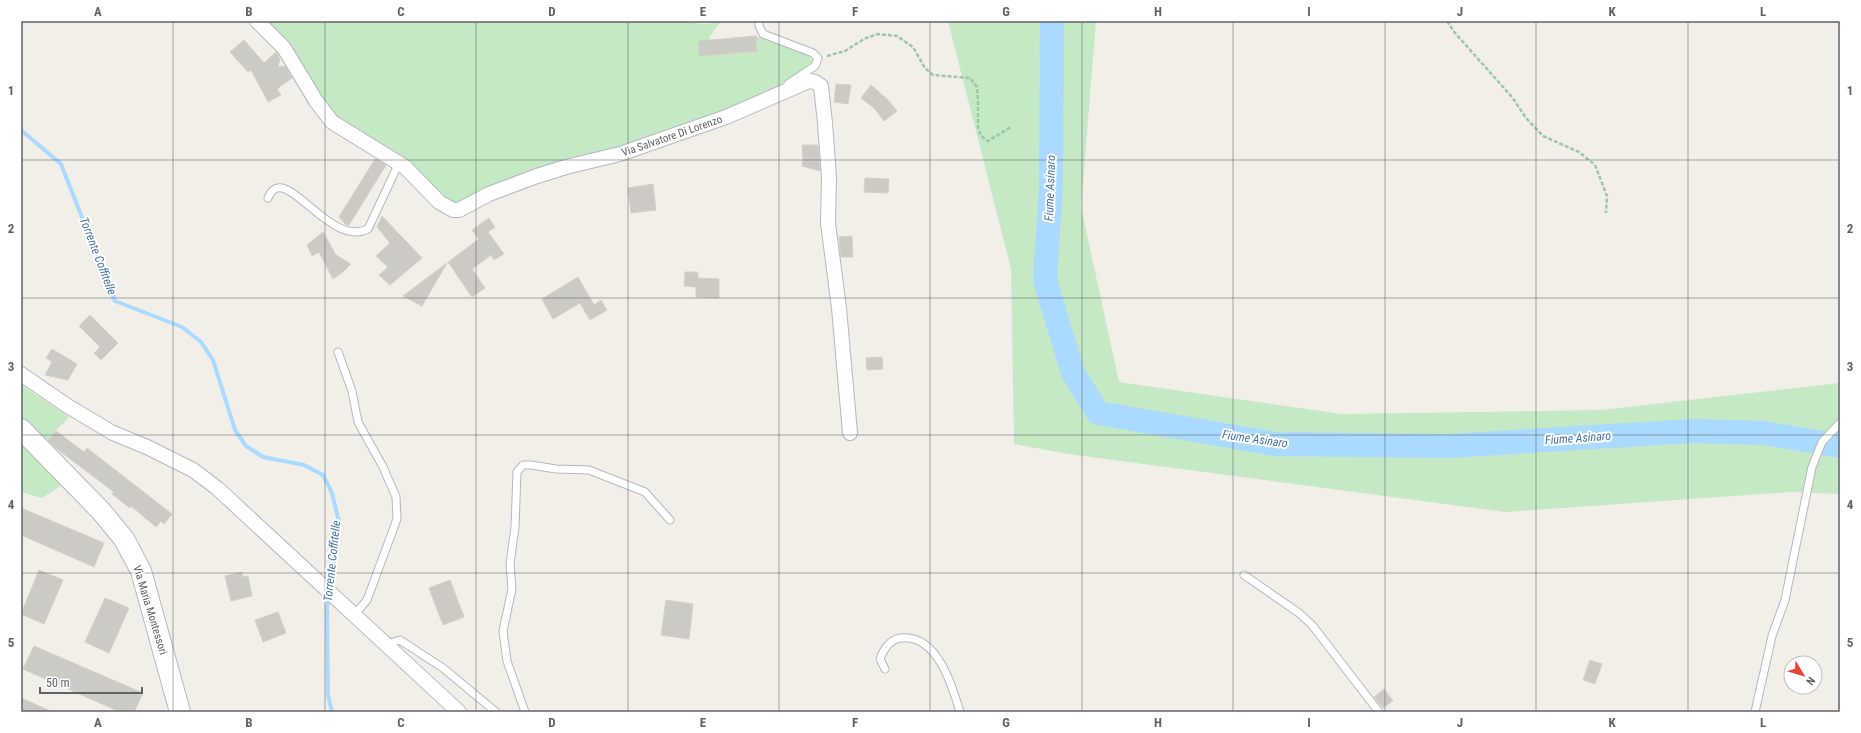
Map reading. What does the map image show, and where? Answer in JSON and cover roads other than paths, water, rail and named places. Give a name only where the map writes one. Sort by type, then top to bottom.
[{"type":"street","name":"Via Salvatore Di Lorenzo","points":[[256,21],[284,48],[316,101],[332,122],[405,167],[440,202],[453,210],[459,210],[490,194],[537,176],[566,167],[620,154],[726,117],[809,81],[821,86],[829,177],[828,223],[839,308],[850,434]]},
{"type":"street","points":[[22,375],[66,405],[113,433],[193,470],[217,488],[355,614],[459,712]]},
{"type":"street","name":"Via Maria Montessori","points":[[21,429],[101,511],[124,539],[141,571],[180,712]]},
{"type":"lane","points":[[759,21],[759,26],[763,34],[813,53],[818,58],[815,66],[765,99]]},
{"type":"lane","points":[[268,198],[271,191],[276,187],[282,187],[303,200],[317,214],[329,223],[345,231],[360,233],[368,229],[399,163]]},
{"type":"lane","points":[[338,352],[352,391],[358,422],[383,467],[396,497],[397,519],[367,600],[355,614]]},
{"type":"lane","points":[[1755,712],[1772,636],[1785,600],[1812,467],[1822,442],[1840,423]]},
{"type":"lane","points":[[525,712],[508,661],[503,631],[512,589],[510,564],[515,527],[518,472],[523,465],[556,469],[589,470],[645,492],[670,520]]},
{"type":"lane","points":[[1244,575],[1300,613],[1312,625],[1379,712]]},
{"type":"lane","points":[[885,670],[880,659],[883,650],[897,638],[908,637],[922,642],[936,657],[950,679],[960,712]]},
{"type":"lane","points":[[387,644],[400,640],[443,668],[496,712]]},
{"type":"waterway","name":"Fiume Asinaro","points":[[1052,21],[1051,187],[1045,280],[1073,373],[1098,413],[1275,444],[1448,446],[1692,431],[1764,433],[1840,446]]},
{"type":"waterway","name":"Torrente Coffitelle","points":[[21,130],[61,164],[115,301],[182,327],[201,342],[213,360],[235,430],[246,446],[263,457],[304,465],[323,475],[332,493],[339,522],[330,588]]},
{"type":"waterway","name":"Torrente Coffitelle","points":[[329,595],[327,607],[328,695],[332,712]]}]
